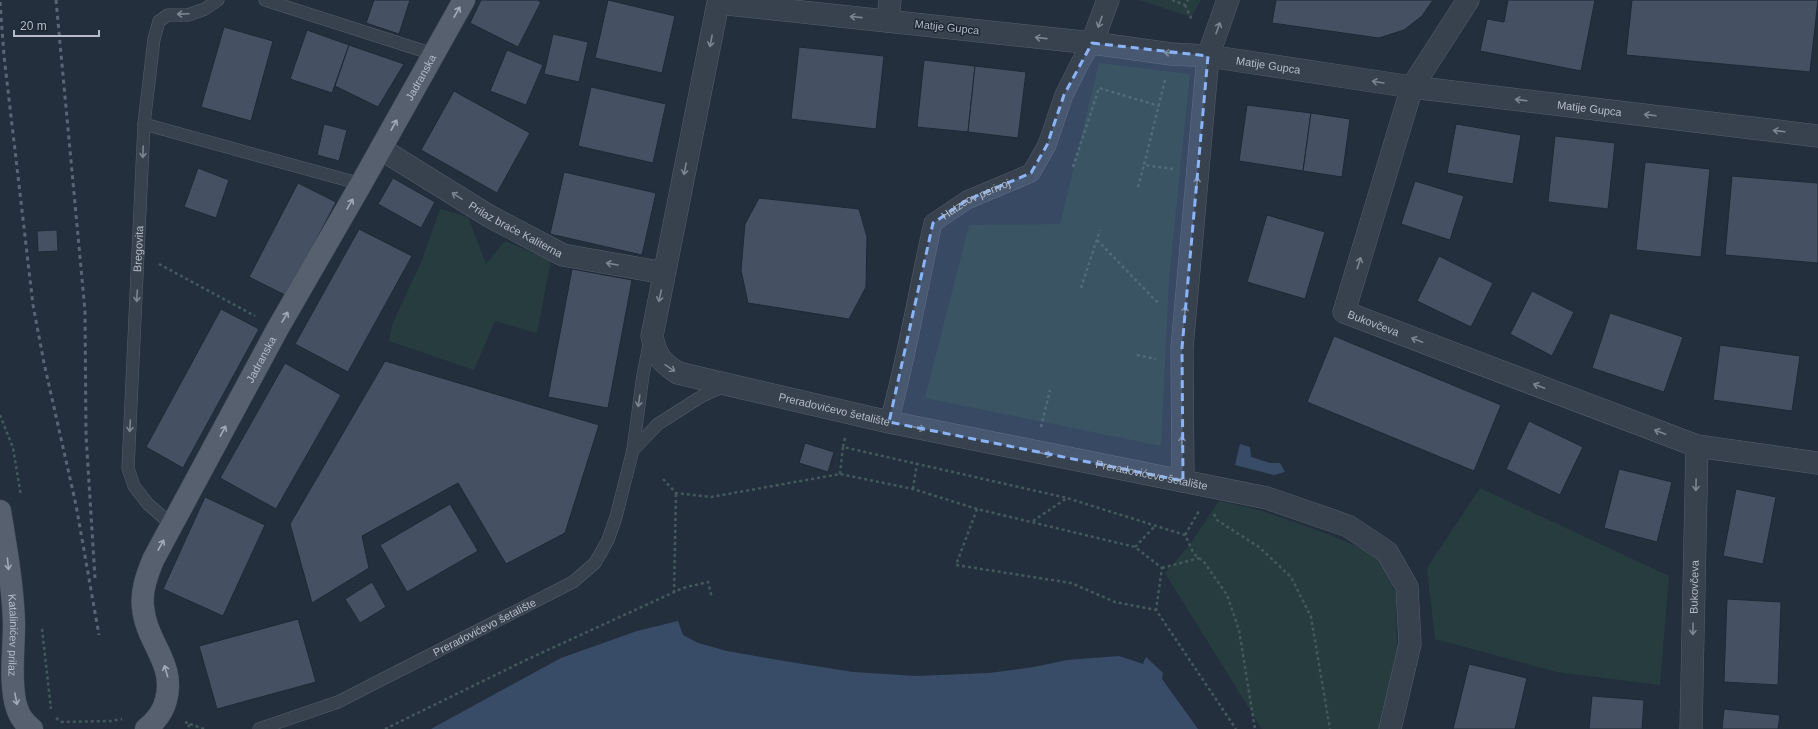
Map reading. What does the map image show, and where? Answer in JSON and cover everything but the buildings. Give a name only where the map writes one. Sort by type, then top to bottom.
[{"type":"main road","name":"Jadranska","points":[[146,729],[154,722],[164,709],[169,690],[168,672],[148,631],[142,607],[145,580],[153,560],[278,328],[381,149],[464,0]]},
{"type":"main road","name":"Katalinićev prilaz","points":[[0,511],[8,559],[13,617],[12,676],[16,702],[22,721],[32,729]]},
{"type":"street","points":[[1092,43],[1108,0]]},
{"type":"street","points":[[1183,481],[1182,348],[1208,56],[1228,0]]},
{"type":"street","name":"Bukovčeva","points":[[1468,0],[1412,87],[1344,312],[1697,446],[1818,463]]},
{"type":"street","points":[[652,336],[719,1]]},
{"type":"street","name":"Matije Gupca","points":[[719,1],[889,10],[1092,43],[1171,54],[1208,56],[1412,87],[1818,136]]},
{"type":"street","name":"Hatzeov perivoj","points":[[889,422],[900,382],[916,299],[933,223],[967,200],[1031,173],[1047,145],[1064,95],[1081,60],[1092,43]]},
{"type":"street","name":"Prilaz braće Kaliterna","points":[[381,149],[489,216],[563,256],[664,273]]},
{"type":"street","name":"Preradovićevo šetalište","points":[[652,336],[655,350],[663,363],[678,373],[889,422],[1267,498],[1348,526],[1387,552],[1407,587],[1410,644],[1390,729]]},
{"type":"street","name":"Bukovčeva","points":[[1691,729],[1697,446]]},
{"type":"lane","name":"Bregovita","points":[[172,525],[148,504],[134,486],[128,468],[144,124],[154,39],[159,21],[168,15],[188,15],[205,9],[218,0]]},
{"type":"lane","points":[[265,0],[433,54]]},
{"type":"lane","points":[[144,124],[361,184]]},
{"type":"lane","name":"Preradovićevo šetalište","points":[[259,729],[338,702],[574,582],[595,563],[608,540],[616,517],[633,450],[642,375],[652,336]]},
{"type":"lane","name":"Preradovićevo šetalište","points":[[633,450],[658,424],[702,396],[727,385]]},
{"type":"path","points":[[1172,0],[1185,4],[1188,0]]},
{"type":"path","points":[[1138,187],[1171,54]]},
{"type":"path","points":[[1073,167],[1099,88],[1159,106]]},
{"type":"path","points":[[1144,165],[1198,172]]},
{"type":"path","points":[[1081,288],[1100,230]]},
{"type":"path","points":[[1097,240],[1184,329]]},
{"type":"path","points":[[139,254],[278,328]]},
{"type":"path","points":[[1035,451],[1050,390]]},
{"type":"path","points":[[840,474],[843,447],[854,413]]},
{"type":"path","points":[[843,447],[1067,498],[1185,535],[1194,554],[1204,562],[1227,595],[1239,630],[1255,729]]},
{"type":"path","points":[[913,489],[917,463]]},
{"type":"path","points":[[663,479],[676,493],[711,497],[840,474],[913,489],[977,509],[1135,547],[1162,568]]},
{"type":"path","points":[[674,594],[676,493]]},
{"type":"path","points":[[1032,521],[1067,498]]},
{"type":"path","points":[[1185,535],[1202,506]]},
{"type":"path","points":[[977,509],[956,564],[1071,583],[1116,602],[1156,610]]},
{"type":"path","points":[[1213,514],[1217,520],[1259,547],[1291,577],[1311,617],[1330,729]]},
{"type":"path","points":[[1135,547],[1156,525]]},
{"type":"path","points":[[1162,568],[1199,558]]},
{"type":"path","points":[[1162,568],[1156,610],[1236,729]]},
{"type":"path","points":[[385,729],[526,660],[674,594],[683,588],[708,582],[712,598]]},
{"type":"path","points":[[62,722],[111,721]]},
{"type":"path","points":[[190,724],[204,729]]},
{"type":"highlighted area","points":[[1092,43],[1208,56],[1182,348],[1183,481],[889,422],[933,223],[967,200],[1031,173],[1047,145],[1064,95]]},
{"type":"green space","points":[[1140,0],[1201,0],[1191,17]]},
{"type":"green space","points":[[1099,63],[1190,74],[1169,279],[1161,446],[925,398],[969,225],[1060,224]]},
{"type":"green space","points":[[440,209],[468,217],[486,264],[505,241],[551,260],[537,333],[495,321],[474,370],[389,341],[392,325],[422,260]]},
{"type":"green space","points":[[1480,488],[1669,576],[1660,685],[1557,672],[1435,639],[1427,568]]},
{"type":"green space","points":[[1219,501],[1259,510],[1322,532],[1378,555],[1396,595],[1397,649],[1378,729],[1262,729],[1165,573],[1189,546]]},
{"type":"water","points":[[1240,444],[1250,447],[1251,457],[1270,463],[1280,463],[1285,472],[1274,475],[1235,465]]},
{"type":"water","points":[[678,621],[683,635],[698,643],[727,651],[853,672],[917,676],[989,673],[1034,667],[1067,660],[1119,656],[1143,664],[1146,657],[1163,673],[1162,679],[1198,729],[431,729],[561,658],[637,631]]},
{"type":"railway","points":[[56,0],[85,311],[86,435],[95,578]]},
{"type":"railway","points":[[0,2],[4,56],[33,305],[44,363],[76,505],[99,635]]}]
